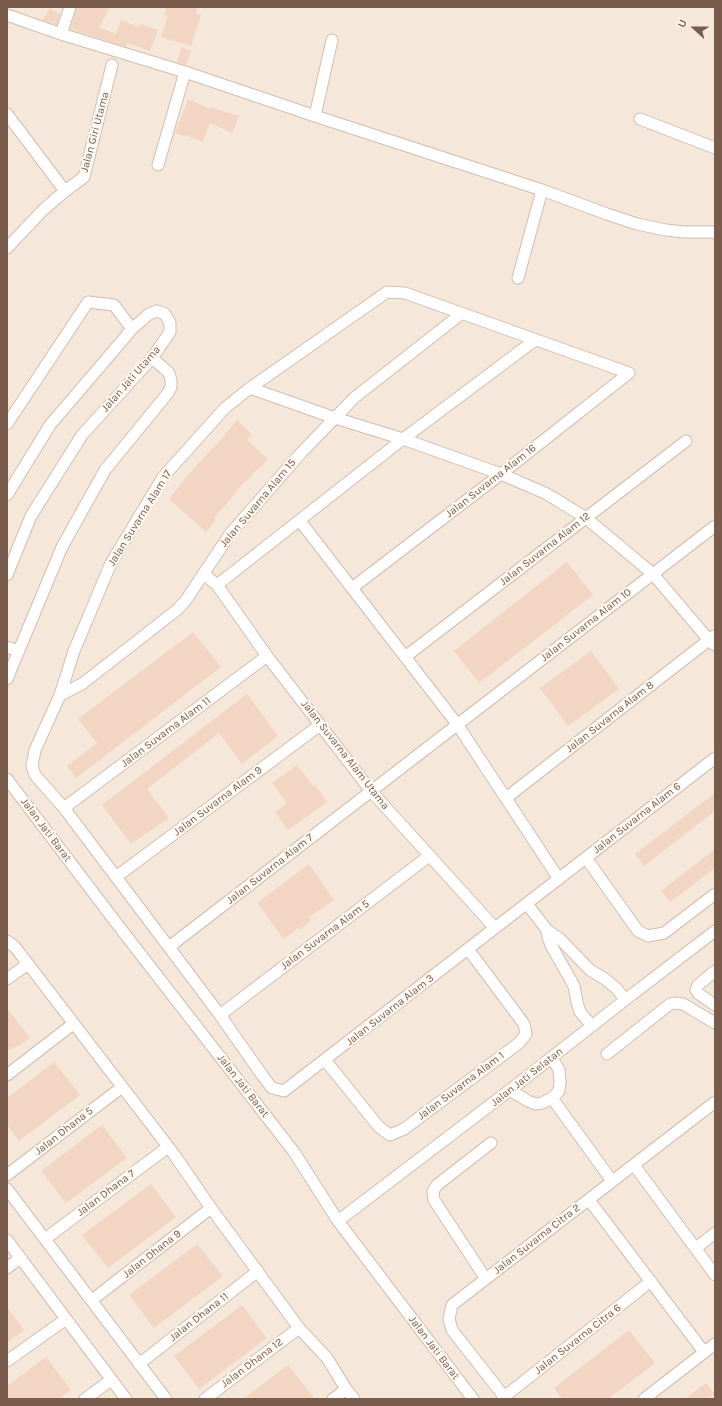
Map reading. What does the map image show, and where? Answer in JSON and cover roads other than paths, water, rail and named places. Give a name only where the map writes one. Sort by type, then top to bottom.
[{"type":"street","points":[[61,34],[70,7]]},
{"type":"street","points":[[7,14],[61,34],[185,72],[542,190],[637,224],[672,230],[714,229]]},
{"type":"street","points":[[315,116],[332,40]]},
{"type":"street","name":"Jalan Giri Utama","points":[[7,248],[43,210],[84,177],[112,65]]},
{"type":"street","points":[[158,165],[185,72]]},
{"type":"street","points":[[7,114],[65,191]]},
{"type":"street","points":[[640,119],[715,148]]},
{"type":"street","points":[[518,278],[542,190]]},
{"type":"street","name":"Jalan Suvarna Alam 17","points":[[284,1092],[272,1088],[220,1015],[64,808],[35,775],[32,766],[35,750],[60,695],[74,651],[111,563],[163,478],[225,408],[250,388],[387,292],[405,294],[462,314]]},
{"type":"street","points":[[7,424],[88,302],[114,305],[132,329]]},
{"type":"street","name":"Jalan Jati Utama","points":[[7,495],[50,425],[132,329],[149,314],[157,311],[165,314],[170,324],[170,332],[152,358],[82,435],[31,516],[7,575]]},
{"type":"street","points":[[462,314],[535,340]]},
{"type":"street","name":"Jalan Suvarna Alam 15","points":[[60,695],[82,684],[178,609],[186,600],[230,534],[301,453],[354,398],[462,314]]},
{"type":"street","points":[[217,585],[403,439],[535,340]]},
{"type":"street","name":"Jalan Suvarna Alam 16","points":[[352,588],[501,474],[629,373],[535,340]]},
{"type":"street","points":[[7,679],[62,547],[105,470],[168,393],[171,387],[169,373],[152,358]]},
{"type":"street","points":[[250,388],[335,418],[403,439],[501,474],[547,494],[586,518],[653,574],[713,640]]},
{"type":"street","name":"Jalan Suvarna Alam 12","points":[[405,657],[686,441]]},
{"type":"street","points":[[300,521],[457,724],[559,879]]},
{"type":"street","name":"Jalan Suvarna Alam 10","points":[[371,791],[715,526]]},
{"type":"street","name":"Jalan Suvarna Alam Utama","points":[[204,574],[217,585],[267,656],[371,791],[495,928]]},
{"type":"street","name":"Jalan Suvarna Alam 8","points":[[506,798],[713,640]]},
{"type":"street","points":[[7,647],[18,651]]},
{"type":"street","name":"Jalan Suvarna Alam 11","points":[[64,808],[267,656]]},
{"type":"street","name":"Jalan Suvarna Alam 9","points":[[116,878],[320,725]]},
{"type":"street","name":"Jalan Suvarna Alam 6","points":[[527,904],[715,758]]},
{"type":"street","name":"Jalan Jati Barat","points":[[7,778],[129,939],[294,1152],[338,1221],[473,1399]]},
{"type":"street","name":"Jalan Suvarna Alam 7","points":[[169,947],[371,791]]},
{"type":"street","name":"Jalan Suvarna Alam 5","points":[[220,1015],[429,856]]},
{"type":"street","points":[[586,858],[638,931],[648,936],[664,933],[715,894]]},
{"type":"street","points":[[527,904],[547,930],[560,939],[590,970],[617,989],[625,1000]]},
{"type":"street","name":"Jalan Suvarna Alam 3","points":[[284,1092],[527,904]]},
{"type":"street","points":[[547,930],[551,945],[574,986],[580,1012],[592,1026]]},
{"type":"street","name":"Jalan Jati Selatan","points":[[338,1221],[552,1058],[715,931]]},
{"type":"street","points":[[7,941],[15,947],[122,1086],[299,1328],[327,1358],[354,1399]]},
{"type":"street","name":"Jalan Suvarna Alam 1","points":[[325,1060],[379,1127],[390,1135],[404,1129],[518,1043],[526,1034],[524,1024],[468,949]]},
{"type":"street","points":[[7,979],[28,964]]},
{"type":"street","points":[[715,971],[698,985],[696,990],[699,994],[715,1005]]},
{"type":"street","points":[[608,1054],[670,1004],[684,1004],[715,1023]]},
{"type":"street","points":[[7,1075],[73,1024]]},
{"type":"street","points":[[510,1090],[528,1102],[535,1104],[542,1103],[552,1098],[558,1092],[560,1081],[559,1070],[552,1058]]},
{"type":"street","name":"Jalan Dhana 5","points":[[7,1175],[122,1086]]},
{"type":"street","points":[[552,1098],[612,1181]]},
{"type":"street","name":"Jalan Suvarna Citra 2","points":[[505,1398],[452,1330],[449,1318],[452,1306],[715,1102]]},
{"type":"street","name":"Jalan Suvarna Citra 2","points":[[486,1279],[434,1200],[433,1191],[437,1185],[491,1143]]},
{"type":"street","name":"Jalan Dhana 7","points":[[45,1238],[168,1147]]},
{"type":"street","points":[[634,1165],[715,1275]]},
{"type":"street","points":[[7,1189],[166,1399]]},
{"type":"street","points":[[589,1200],[704,1352]]},
{"type":"street","name":"Jalan Dhana 9","points":[[92,1300],[211,1208]]},
{"type":"street","points":[[696,1248],[715,1234]]},
{"type":"street","points":[[7,1240],[126,1399]]},
{"type":"street","points":[[7,1268],[20,1258]]},
{"type":"street","name":"Jalan Dhana 11","points":[[139,1364],[258,1271]]},
{"type":"street","name":"Jalan Suvarna Citra 6","points":[[505,1398],[651,1281]]},
{"type":"street","points":[[7,1361],[66,1319]]},
{"type":"street","name":"Jalan Dhana 12","points":[[205,1399],[299,1328]]},
{"type":"street","points":[[644,1399],[715,1344]]},
{"type":"street","points":[[85,1399],[111,1380]]},
{"type":"street","points":[[333,1399],[346,1389]]}]
